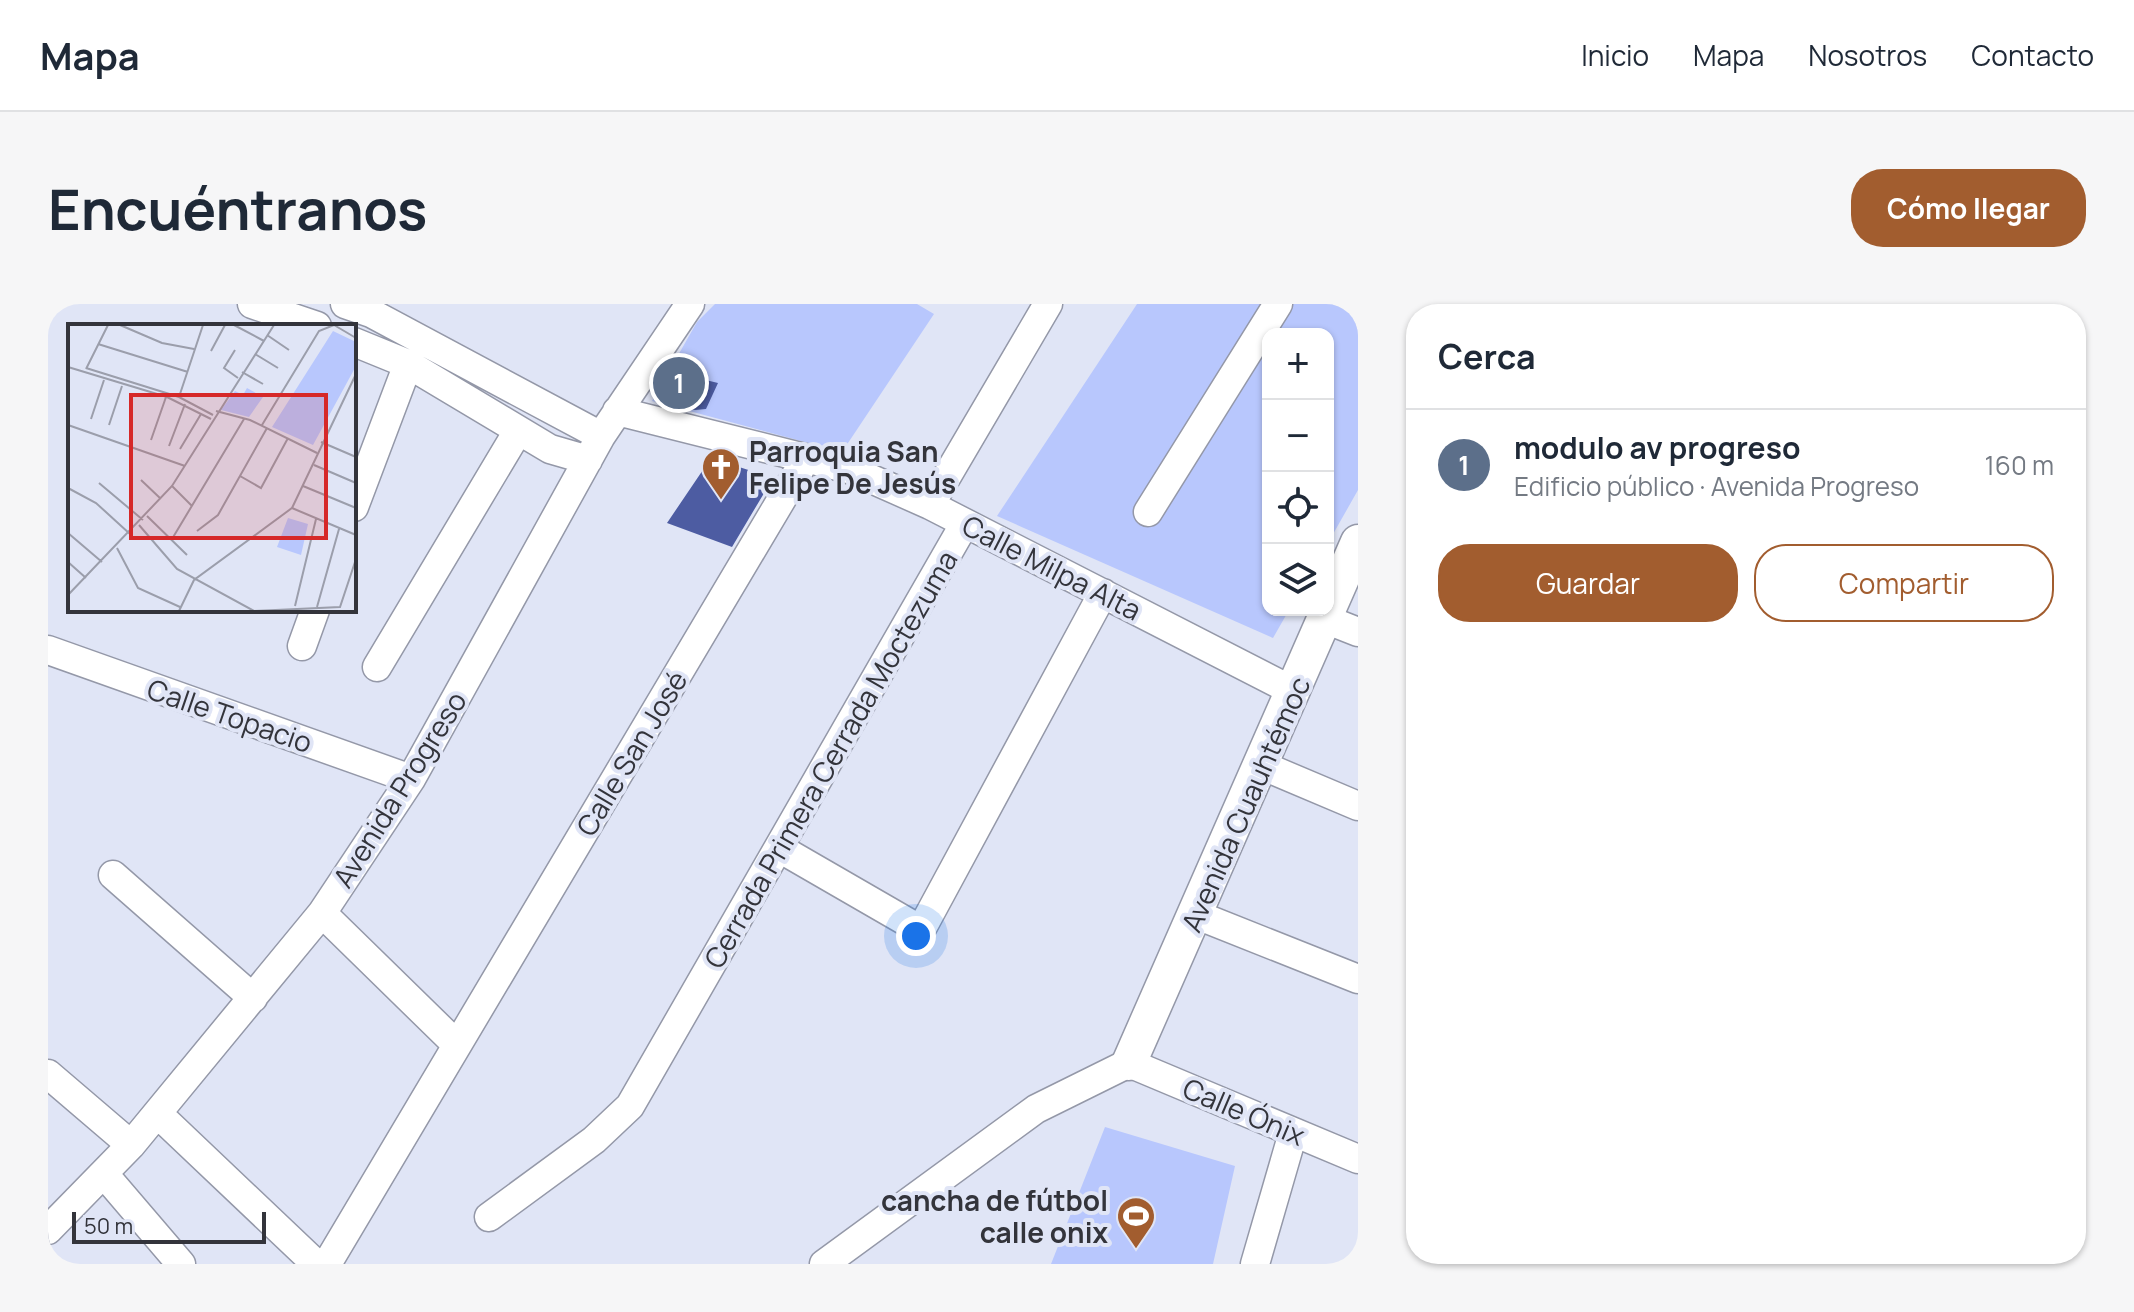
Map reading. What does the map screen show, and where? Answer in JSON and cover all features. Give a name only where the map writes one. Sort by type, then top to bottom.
[{"type":"main road","name":"Avenida Cuauhtémoc","points":[[1129,1063],[1197,915],[1358,542]]},
{"type":"street","points":[[252,304],[286,320],[307,324]]},
{"type":"street","name":"Avenida Progreso","points":[[48,1230],[158,1114],[322,913],[411,779],[594,448],[690,304]]},
{"type":"street","points":[[930,505],[1048,304]]},
{"type":"street","points":[[1148,512],[1278,304]]},
{"type":"street","points":[[364,307],[594,448]]},
{"type":"street","points":[[356,343],[408,364],[550,449],[594,448]]},
{"type":"street","points":[[356,502],[408,364]]},
{"type":"street","name":"Calle Milpa Alta","points":[[617,411],[849,469],[930,505],[1295,692]]},
{"type":"street","points":[[377,667],[518,431]]},
{"type":"street","name":"Calle San José","points":[[327,1264],[805,460]]},
{"type":"street","name":"Cerrada Primera Cerrada Moctezuma","points":[[489,1217],[594,1140],[630,1106],[965,523]]},
{"type":"street","points":[[779,848],[921,930],[1103,593]]},
{"type":"street","points":[[302,646],[314,612]]},
{"type":"street","points":[[1325,619],[1358,632]]},
{"type":"street","name":"Calle Topacio","points":[[48,650],[411,779]]},
{"type":"street","points":[[1261,765],[1358,806]]},
{"type":"street","points":[[113,875],[253,998]]},
{"type":"street","points":[[322,913],[457,1045]]},
{"type":"street","points":[[1197,915],[1358,979]]},
{"type":"street","points":[[824,1264],[1036,1109],[1129,1063]]},
{"type":"street","name":"Calle Ónix","points":[[1129,1063],[1358,1159]]},
{"type":"street","points":[[48,1074],[131,1145]]},
{"type":"street","points":[[158,1114],[316,1264]]},
{"type":"street","points":[[1255,1264],[1293,1133]]},
{"type":"street","points":[[104,1174],[181,1264]]},
{"type":"shaded area","points":[[715,304],[917,304],[934,314],[842,452],[652,401],[697,322]]},
{"type":"shaded area","points":[[1137,304],[1358,304],[1358,490],[1334,532],[1334,328],[1262,328],[1262,616],[1286,616],[1273,638],[997,516]]},
{"type":"shaded area","points":[[1105,1127],[1235,1166],[1213,1264],[1051,1264]]},
{"type":"building","points":[[677,373],[718,383],[706,409],[695,410],[666,401]]},
{"type":"building","name":"Parroquia San Felipe De Jesús","points":[[711,458],[773,478],[732,547],[667,523]]},
{"type":"place","name":"modulo av progreso","points":[[679,383]]},
{"type":"place","name":"Parroquia San Felipe De Jesús","points":[[721,501]]},
{"type":"place","name":"cancha de fútbol calle onix","points":[[1136,1250]]}]
